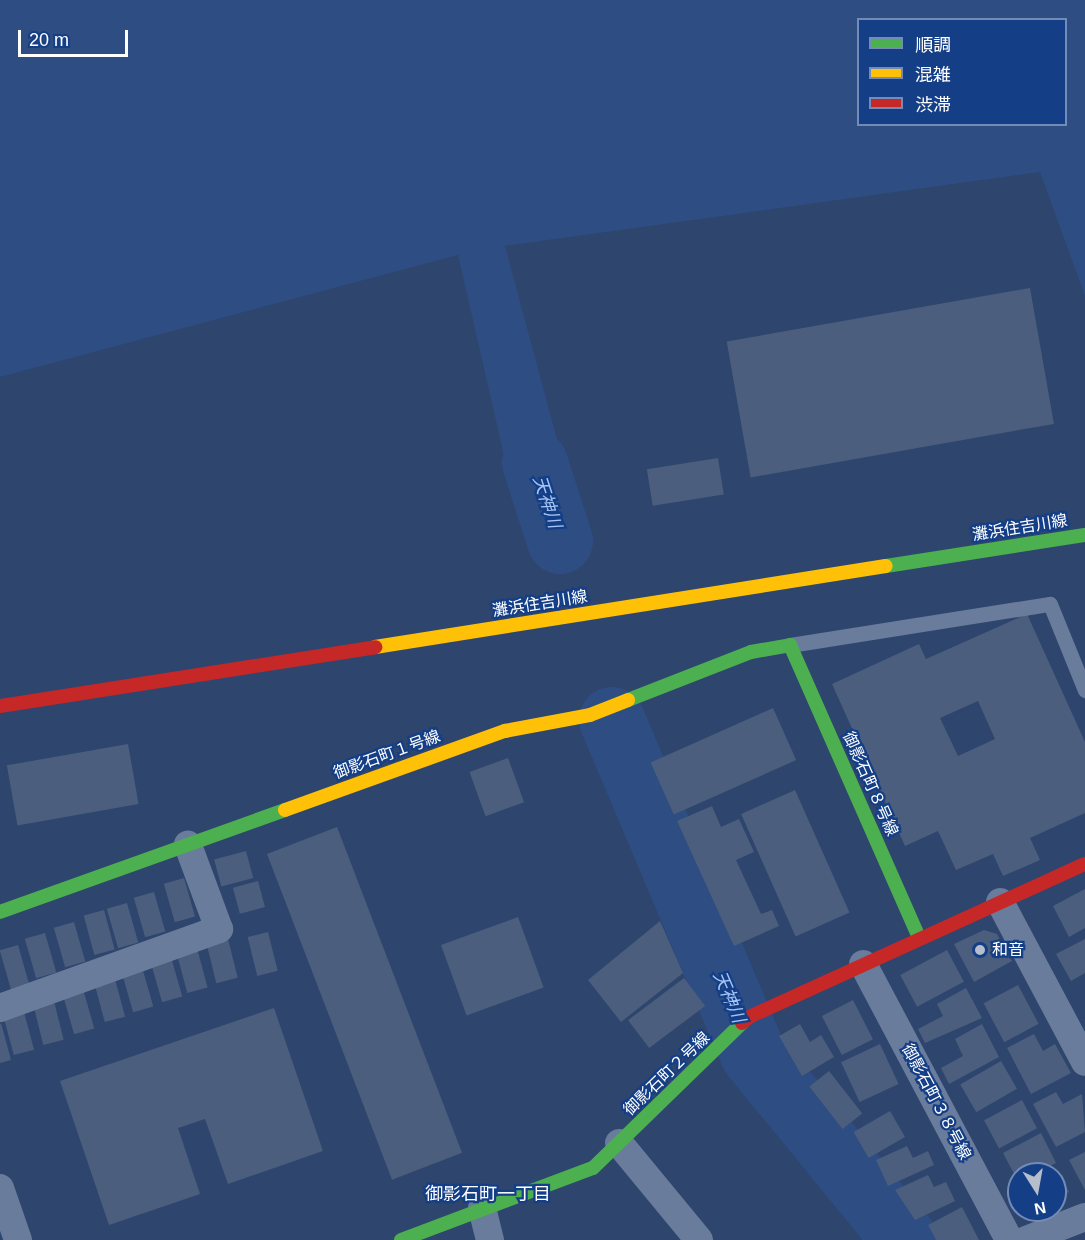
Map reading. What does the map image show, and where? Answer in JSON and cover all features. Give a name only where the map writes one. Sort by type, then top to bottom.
[{"type":"street","name":"灘浜住吉川線","points":[[0,706],[1085,535]]},
{"type":"street","name":"御影石町１号線","points":[[0,912],[505,731],[590,715],[752,652],[790,645]]},
{"type":"street","name":"御影石町８号線","points":[[790,645],[920,937]]},
{"type":"street","points":[[0,1008],[219,929],[188,845]]},
{"type":"street","name":"御影石町２号線","points":[[401,1240],[593,1168],[749,1017],[920,937],[1085,864]]},
{"type":"street","points":[[1000,902],[1085,1062]]},
{"type":"street","name":"御影石町３８号線","points":[[864,964],[1009,1240]]},
{"type":"street","points":[[619,1143],[699,1240]]},
{"type":"street","points":[[0,1188],[18,1240]]},
{"type":"street","points":[[483,1208],[490,1240]]},
{"type":"street","points":[[1026,1240],[1085,1216]]},
{"type":"lane","points":[[790,645],[1050,604],[1085,690]]},
{"type":"water","points":[[0,0],[1085,0],[1085,296],[1040,172],[505,246],[562,458],[507,469],[458,255],[0,377]]},
{"type":"building","points":[[1030,288],[1054,424],[751,477],[727,341]]},
{"type":"building","points":[[718,458],[724,495],[653,506],[647,469]]},
{"type":"building","points":[[1027,614],[1085,742],[1085,813],[1030,838],[1040,860],[1003,876],[993,854],[956,870],[938,831],[905,846],[832,684],[919,644],[926,659]],"holes":[[[978,701],[995,739],[958,756],[940,718]]]},
{"type":"building","points":[[773,708],[796,760],[674,815],[651,763]]},
{"type":"building","points":[[128,744],[139,804],[17,825],[7,765]]},
{"type":"building","points":[[508,758],[524,802],[486,816],[469,772]]},
{"type":"building","points":[[795,790],[850,912],[796,936],[741,814]]},
{"type":"building","points":[[712,806],[721,827],[739,819],[754,852],[736,860],[761,914],[772,910],[779,926],[734,946],[677,821]]},
{"type":"building","points":[[337,827],[462,1153],[392,1180],[267,854]]},
{"type":"building","points":[[246,851],[253,878],[221,887],[214,860]]},
{"type":"building","points":[[184,878],[195,916],[175,922],[164,884]]},
{"type":"building","points":[[258,881],[265,907],[240,914],[233,888]]},
{"type":"building","points":[[1085,889],[1085,928],[1069,937],[1053,906]]},
{"type":"building","points":[[154,892],[165,931],[145,937],[134,898]]},
{"type":"building","points":[[127,903],[138,942],[118,948],[107,909]]},
{"type":"building","points":[[104,910],[115,950],[94,955],[84,915]]},
{"type":"building","points":[[518,917],[544,987],[467,1016],[441,945]]},
{"type":"building","points":[[660,921],[683,973],[621,1022],[588,980]]},
{"type":"building","points":[[74,922],[85,961],[65,967],[54,928]]},
{"type":"building","points":[[984,930],[997,934],[1012,961],[974,982],[954,944]]},
{"type":"building","points":[[268,932],[278,971],[257,976],[248,937]]},
{"type":"building","points":[[45,933],[56,972],[36,978],[25,939]]},
{"type":"building","points":[[228,939],[238,978],[216,983],[207,944]]},
{"type":"building","points":[[1085,939],[1085,973],[1071,981],[1056,954]]},
{"type":"building","points":[[18,945],[29,984],[11,990],[0,950]]},
{"type":"building","points":[[197,948],[208,988],[187,993],[177,953]]},
{"type":"building","points":[[947,950],[964,982],[917,1007],[900,975]]},
{"type":"building","points":[[171,957],[182,996],[162,1002],[151,963]]},
{"type":"building","points":[[142,967],[153,1006],[133,1012],[122,973]]},
{"type":"building","points":[[684,978],[705,1006],[649,1048],[628,1020]]},
{"type":"building","points":[[115,979],[125,1017],[105,1022],[95,984]]},
{"type":"building","points":[[1018,985],[1039,1024],[1004,1042],[984,1003]]},
{"type":"building","points":[[966,988],[982,1018],[925,1043],[918,1029],[943,1016],[937,1004]]},
{"type":"building","points":[[83,989],[94,1028],[74,1034],[63,995]]},
{"type":"building","points":[[853,1000],[873,1039],[842,1055],[822,1016]]},
{"type":"building","points":[[54,1001],[64,1040],[43,1045],[34,1006]]},
{"type":"building","points":[[274,1008],[323,1151],[228,1184],[205,1119],[178,1128],[200,1194],[109,1225],[60,1081]]},
{"type":"building","points":[[24,1012],[34,1050],[14,1055],[4,1017]]},
{"type":"building","points":[[0,1024],[11,1060],[0,1063]]},
{"type":"building","points":[[800,1024],[810,1042],[821,1035],[834,1057],[802,1076],[779,1036]]},
{"type":"building","points":[[982,1024],[999,1057],[949,1084],[941,1068],[963,1056],[955,1039]]},
{"type":"building","points":[[1034,1034],[1043,1051],[1055,1044],[1071,1073],[1031,1094],[1007,1048]]},
{"type":"building","points":[[880,1044],[899,1084],[860,1102],[841,1062]]},
{"type":"building","points":[[1001,1061],[1017,1089],[976,1112],[960,1084]]},
{"type":"building","points":[[829,1071],[862,1114],[843,1129],[809,1086]]},
{"type":"building","points":[[1056,1092],[1063,1104],[1082,1094],[1085,1132],[1056,1147],[1033,1104]]},
{"type":"building","points":[[1022,1100],[1037,1128],[999,1148],[984,1120]]},
{"type":"building","points":[[890,1111],[905,1137],[869,1158],[854,1132]]},
{"type":"building","points":[[1041,1133],[1056,1162],[1008,1162],[1003,1153]]},
{"type":"building","points":[[907,1146],[913,1158],[928,1151],[934,1165],[888,1186],[876,1160]]},
{"type":"building","points":[[1085,1152],[1085,1190],[1069,1160]]},
{"type":"building","points":[[928,1175],[934,1187],[946,1182],[955,1201],[915,1220],[895,1190]]},
{"type":"building","points":[[962,1207],[979,1240],[936,1240],[928,1225]]},
{"type":"waterway","name":"天神川","points":[[535,463],[560,541]]},
{"type":"waterway","name":"天神川","points":[[612,720],[753,1054],[905,1240]]},
{"type":"traffic: fast","points":[[886,566],[1085,535]]},
{"type":"traffic: fast","points":[[628,700],[751,652],[790,645],[919,937]]},
{"type":"traffic: fast","points":[[0,912],[285,810]]},
{"type":"traffic: fast","points":[[401,1240],[593,1168],[742,1023]]},
{"type":"traffic: slow","points":[[375,647],[886,566]]},
{"type":"traffic: slow","points":[[285,810],[505,731],[590,715],[628,700]]},
{"type":"traffic: jam","points":[[0,706],[375,647]]},
{"type":"traffic: jam","points":[[742,1023],[749,1017],[1085,864]]},
{"type":"place","name":"和音","points":[[980,950]]},
{"type":"district","name":"御影石町一丁目","points":[[488,1194]]}]
